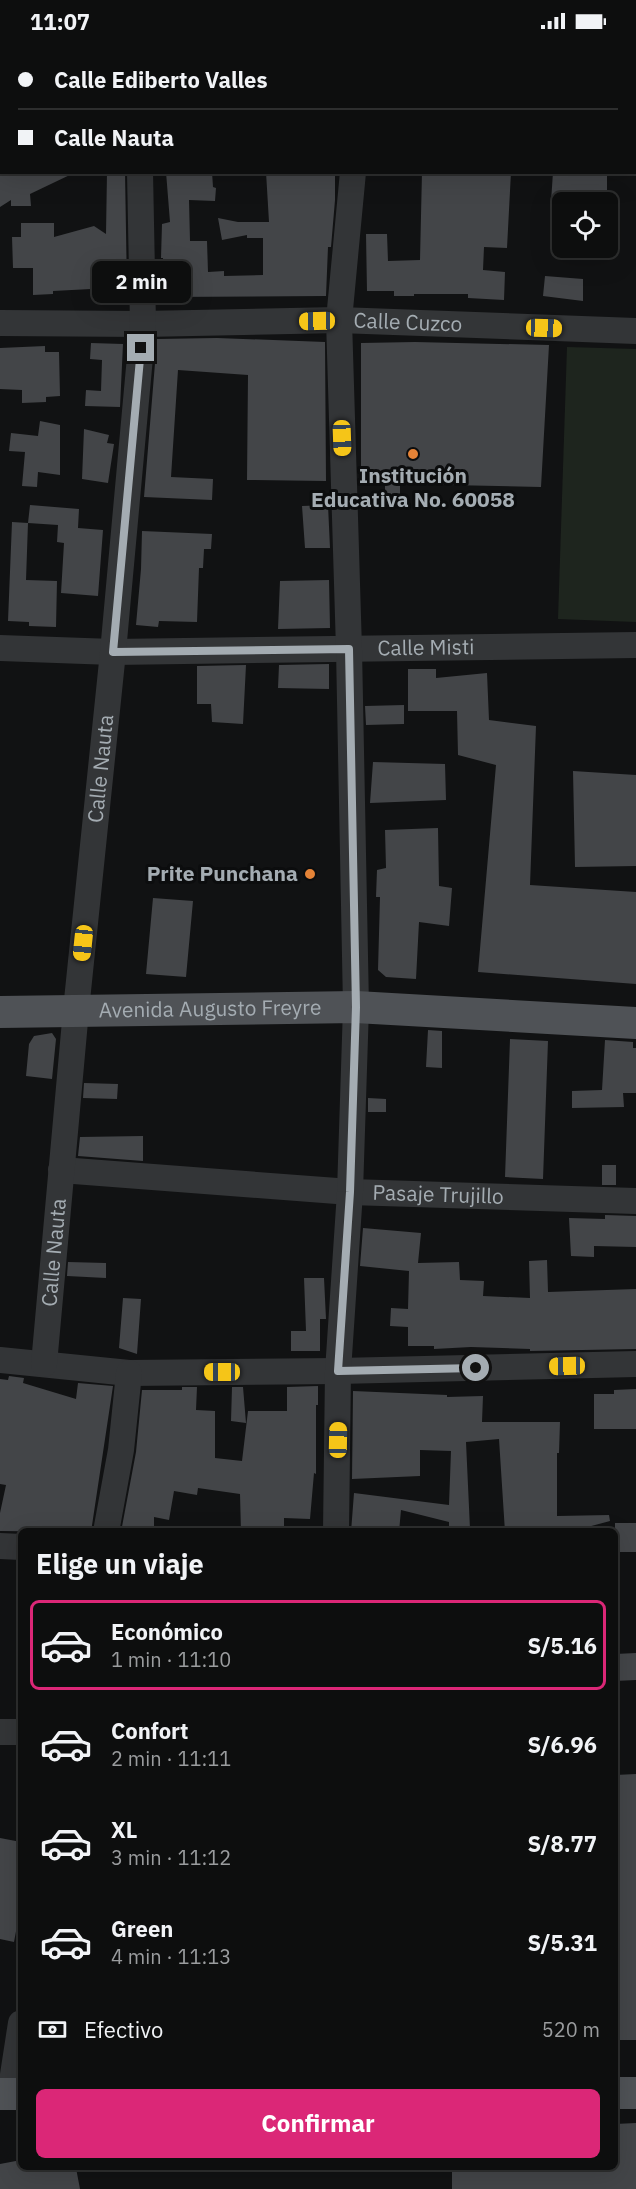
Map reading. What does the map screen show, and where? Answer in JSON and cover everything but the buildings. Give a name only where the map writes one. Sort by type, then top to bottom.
[{"type":"main road","name":"Avenida Augusto Freyre","points":[[0,1012],[356,1007],[636,1023]]},
{"type":"main road","points":[[618,2074],[636,2074]]},
{"type":"main road","points":[[618,2093],[636,2093]]},
{"type":"street","name":"Calle Nauta","points":[[44,1364],[143,324],[141,174]]},
{"type":"street","points":[[336,1528],[338,1371],[350,1192],[356,1007],[349,649],[339,320],[353,174]]},
{"type":"street","name":"Calle Cuzco","points":[[0,323],[143,324],[339,320],[636,331]]},
{"type":"street","name":"Calle Misti","points":[[0,648],[113,652],[636,645]]},
{"type":"street","name":"Pasaje Trujillo","points":[[61,1170],[350,1192],[636,1201]]},
{"type":"street","points":[[0,1360],[129,1373],[636,1364]]},
{"type":"street","points":[[106,1528],[121,1450],[129,1373]]},
{"type":"street","points":[[0,1546],[18,1547]]},
{"type":"street","points":[[0,1732],[18,1732]]},
{"type":"street","points":[[11,2084],[18,2041]]},
{"type":"shaded area","points":[[567,347],[636,349],[636,622],[558,619]]},
{"type":"place","name":"Institución Educativa No. 60058","points":[[413,454]]},
{"type":"place","name":"Prite Punchana","points":[[310,874]]},
{"type":"route","points":[[141,348],[113,652],[349,649],[356,1007],[350,1192],[338,1371],[476,1368]]}]
